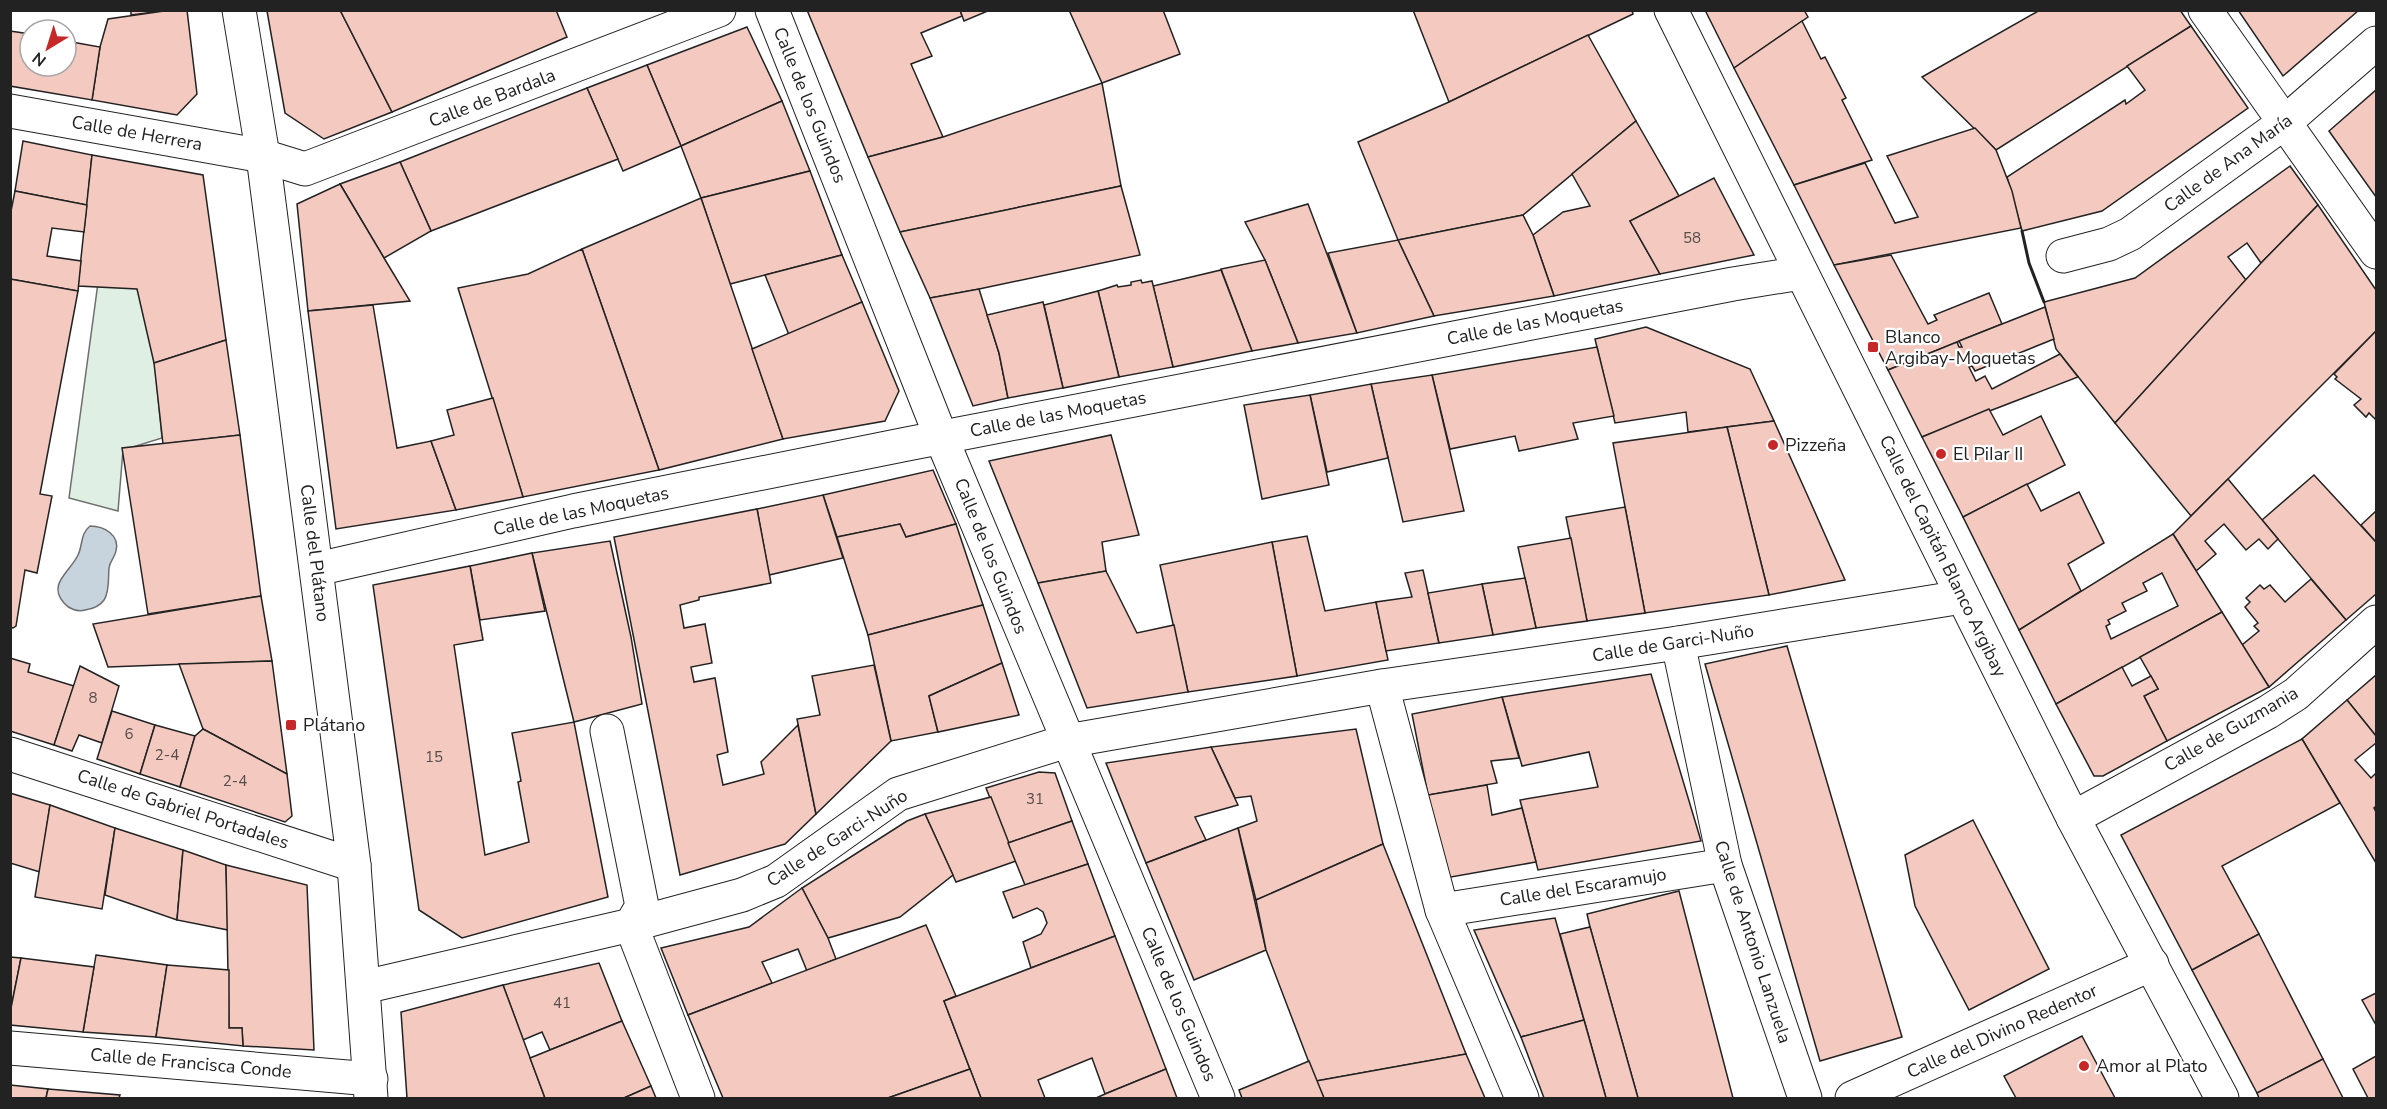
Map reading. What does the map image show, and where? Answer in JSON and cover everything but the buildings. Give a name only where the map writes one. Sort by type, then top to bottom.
[{"type":"street","name":"Calle del Plátano","points":[[238,10],[263,156],[354,865],[371,1089]]},
{"type":"street","name":"Calle de Bardala","points":[[263,156],[304,169],[719,10]]},
{"type":"street","name":"Calle de los Guindos","points":[[772,10],[941,437],[1218,1098]]},
{"type":"street","name":"Calle del Capitán Blanco Argibay","points":[[1671,10],[2073,818],[2222,1098]]},
{"type":"street","points":[[2205,10],[2376,252]]},
{"type":"street","name":"Calle de Ana María","points":[[2063,256],[2109,244],[2130,234],[2284,123],[2376,43]]},
{"type":"street","name":"Calle de Herrera","points":[[10,111],[263,156]]},
{"type":"street","name":"Calle de las Moquetas","points":[[317,569],[573,512],[941,437],[1733,284],[1801,273]]},
{"type":"street","name":"Calle de Garci-Nuño","points":[[364,987],[631,925],[742,895],[776,881],[898,794],[1067,741],[1382,686],[1678,643],[1962,597]]},
{"type":"street","name":"Calle de Guzmania","points":[[2073,818],[2268,712],[2296,694],[2376,621]]},
{"type":"street","name":"Calle de Antonio Lanzuela","points":[[1678,643],[1725,865],[1805,1098]]},
{"type":"street","points":[[1382,686],[1442,910],[1522,1098]]},
{"type":"street","points":[[607,731],[642,906],[631,925],[698,1098]]},
{"type":"street","name":"Calle de Gabriel Portadales","points":[[10,754],[354,865]]},
{"type":"street","name":"Calle del Escaramujo","points":[[1442,910],[1725,865]]},
{"type":"street","name":"Calle del Divino Redentor","points":[[1852,1098],[2152,964]]},
{"type":"street","name":"Calle de Francisca Conde","points":[[10,1048],[371,1089]]},
{"type":"green space","points":[[107,216],[141,222],[162,438],[123,450],[118,511],[69,498]]},
{"type":"shaded area","points":[[90,526],[110,533],[117,545],[110,566],[108,588],[104,600],[93,608],[82,611],[66,605],[59,596],[58,590],[62,578],[80,551],[83,536]]},
{"type":"wall","points":[[2022,231],[2029,263],[2044,302]]},
{"type":"place","name":"Blanco Argibay-Moquetas","points":[[1873,347]]},
{"type":"place","name":"Pizzeña","points":[[1773,445]]},
{"type":"place","name":"El PiIar II","points":[[1941,454]]},
{"type":"place","name":"Plátano","points":[[291,725]]},
{"type":"place","name":"Amor al Plato","points":[[2084,1066]]}]
